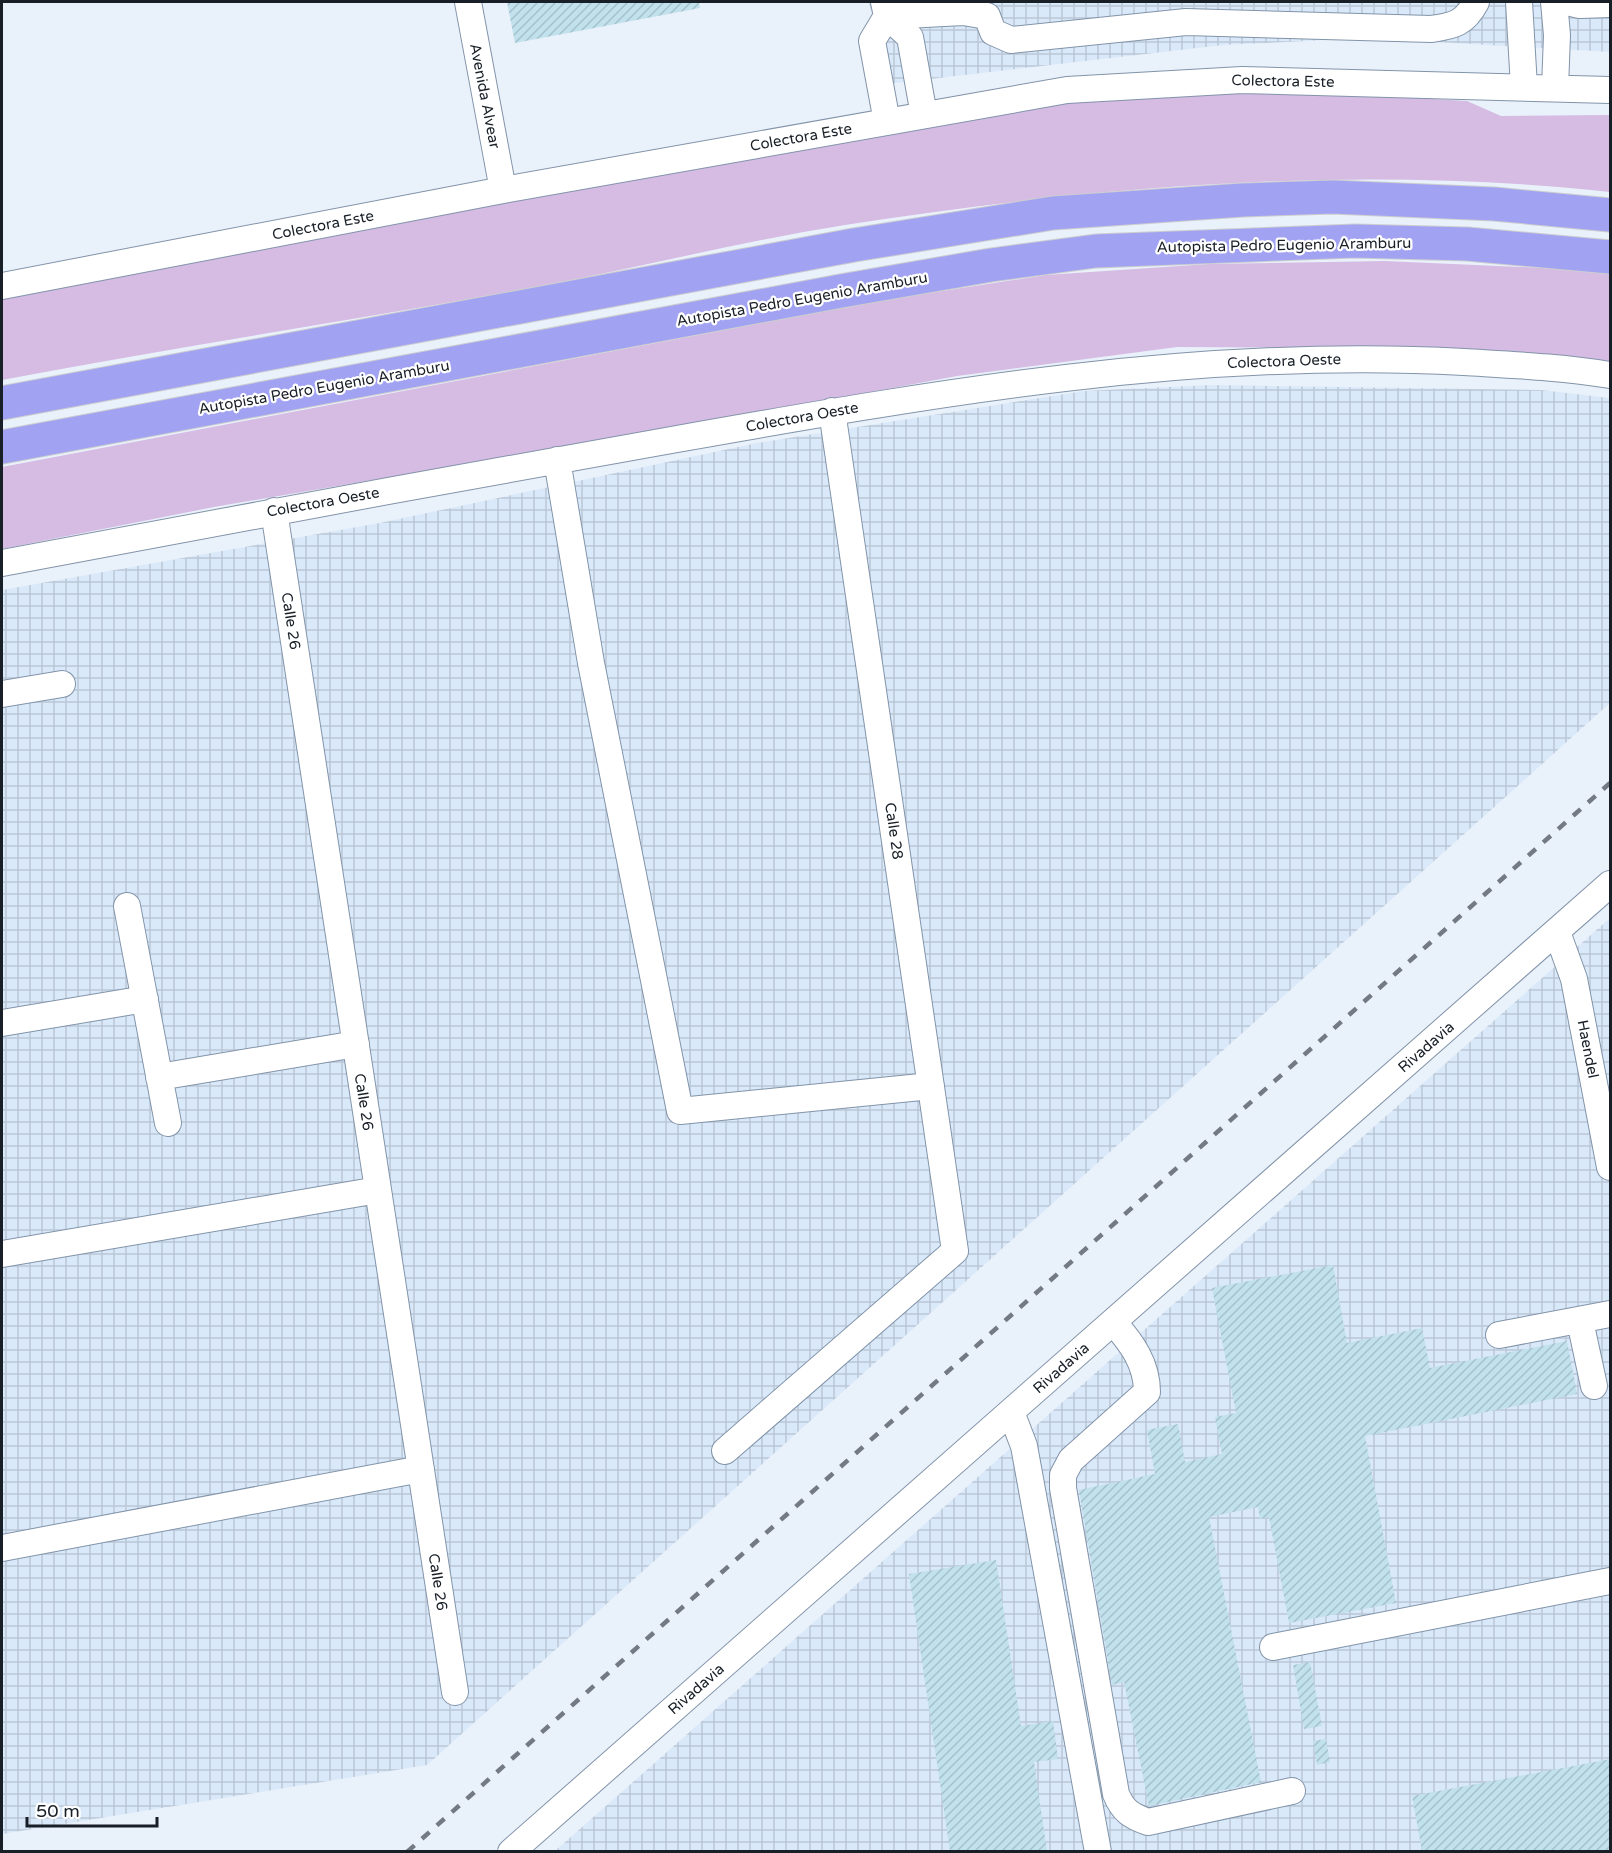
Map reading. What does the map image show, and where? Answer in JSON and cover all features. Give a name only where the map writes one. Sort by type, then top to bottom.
[{"type":"highway","points":[[2,403],[842,247],[1053,213],[1243,200],[1333,197],[1494,204],[1611,215]]},
{"type":"highway","name":"Autopista Pedro Eugenio Aramburu","points":[[2,447],[991,264],[1096,251],[1355,241],[1467,244],[1611,257]]},
{"type":"street","name":"Avenida Alvear","points":[[468,2],[503,190]]},
{"type":"street","points":[[885,9],[963,12],[994,9],[993,32],[1011,40],[1182,12],[1431,29],[1450,27],[1463,21],[1476,2]]},
{"type":"street","points":[[1519,2],[1524,87]]},
{"type":"street","points":[[1554,2],[1557,36],[1555,88]]},
{"type":"street","points":[[1567,2],[1580,5],[1611,4]]},
{"type":"street","points":[[885,9],[910,37],[924,115]]},
{"type":"street","points":[[885,9],[872,41],[887,122]]},
{"type":"street","name":"Colectora Este","points":[[2,286],[503,190],[1067,90],[1150,83],[1242,80],[1611,90]]},
{"type":"street","name":"Colectora Oeste","points":[[2,563],[274,511],[832,411],[1139,368],[1289,359],[1409,359],[1565,368],[1611,375]]},
{"type":"street","name":"Calle 28","points":[[725,1451],[955,1251],[832,411]]},
{"type":"street","points":[[557,460],[591,663],[680,1112],[931,1086]]},
{"type":"street","name":"Calle 26","points":[[274,511],[455,1692]]},
{"type":"street","points":[[2,694],[62,684]]},
{"type":"street","name":"Rivadavia","points":[[511,1851],[1611,884]]},
{"type":"street","points":[[127,906],[168,1123]]},
{"type":"street","name":"Haendel","points":[[1557,932],[1574,979],[1611,1167]]},
{"type":"street","points":[[2,1023],[145,999]]},
{"type":"street","points":[[159,1077],[356,1044]]},
{"type":"street","points":[[2,1254],[378,1190]]},
{"type":"street","points":[[1499,1335],[1611,1314]]},
{"type":"street","points":[[1580,1321],[1594,1386]]},
{"type":"street","points":[[1113,1322],[1139,1356],[1147,1377],[1147,1392],[1071,1460],[1063,1474],[1063,1488],[1116,1794],[1122,1808],[1131,1816],[1148,1822],[1292,1791]]},
{"type":"street","points":[[1011,1412],[1024,1446],[1098,1851]]},
{"type":"street","points":[[2,1548],[421,1469]]},
{"type":"street","points":[[1273,1647],[1611,1581]]},
{"type":"shaded area","points":[[869,2],[1610,2],[1610,52],[1368,38],[1223,45],[887,84]]},
{"type":"shaded area","points":[[1298,91],[1467,101],[1501,116],[1610,115],[1610,192],[1514,184],[1419,180],[1323,180],[1227,183],[1036,199],[807,231],[541,286],[2,380],[2,298],[427,215],[1062,102],[1162,94]]},
{"type":"shaded area","points":[[1385,261],[1610,273],[1610,361],[1410,348],[1177,347],[957,376],[672,429],[214,507],[2,549],[2,467],[878,301],[1046,275],[1209,264]]},
{"type":"shaded area","points":[[1211,385],[1541,390],[1610,398],[1610,703],[427,1765],[2,1834],[2,590],[380,523],[757,443],[1084,391]]},
{"type":"shaded area","points":[[1610,918],[1610,1851],[555,1851]]},
{"type":"building","points":[[507,2],[699,2],[700,8],[515,43]]},
{"type":"building","points":[[1333,1265],[1347,1343],[1422,1328],[1430,1368],[1567,1341],[1577,1394],[1365,1436],[1396,1603],[1289,1623],[1269,1517],[1260,1519],[1258,1507],[1209,1517],[1261,1782],[1149,1806],[1124,1682],[1112,1685],[1079,1490],[1155,1474],[1147,1430],[1178,1424],[1185,1462],[1222,1454],[1215,1417],[1236,1413],[1212,1288]]},
{"type":"building","points":[[996,1560],[1021,1726],[1053,1721],[1058,1759],[1034,1762],[1047,1851],[950,1851],[909,1574]]},
{"type":"building","points":[[1310,1662],[1322,1726],[1304,1729],[1293,1665]]},
{"type":"building","points":[[1326,1739],[1330,1762],[1317,1765],[1313,1741]]},
{"type":"building","points":[[1611,1759],[1611,1851],[1422,1851],[1412,1796]]},
{"type":"railway","points":[[407,1852],[1610,783]]}]
